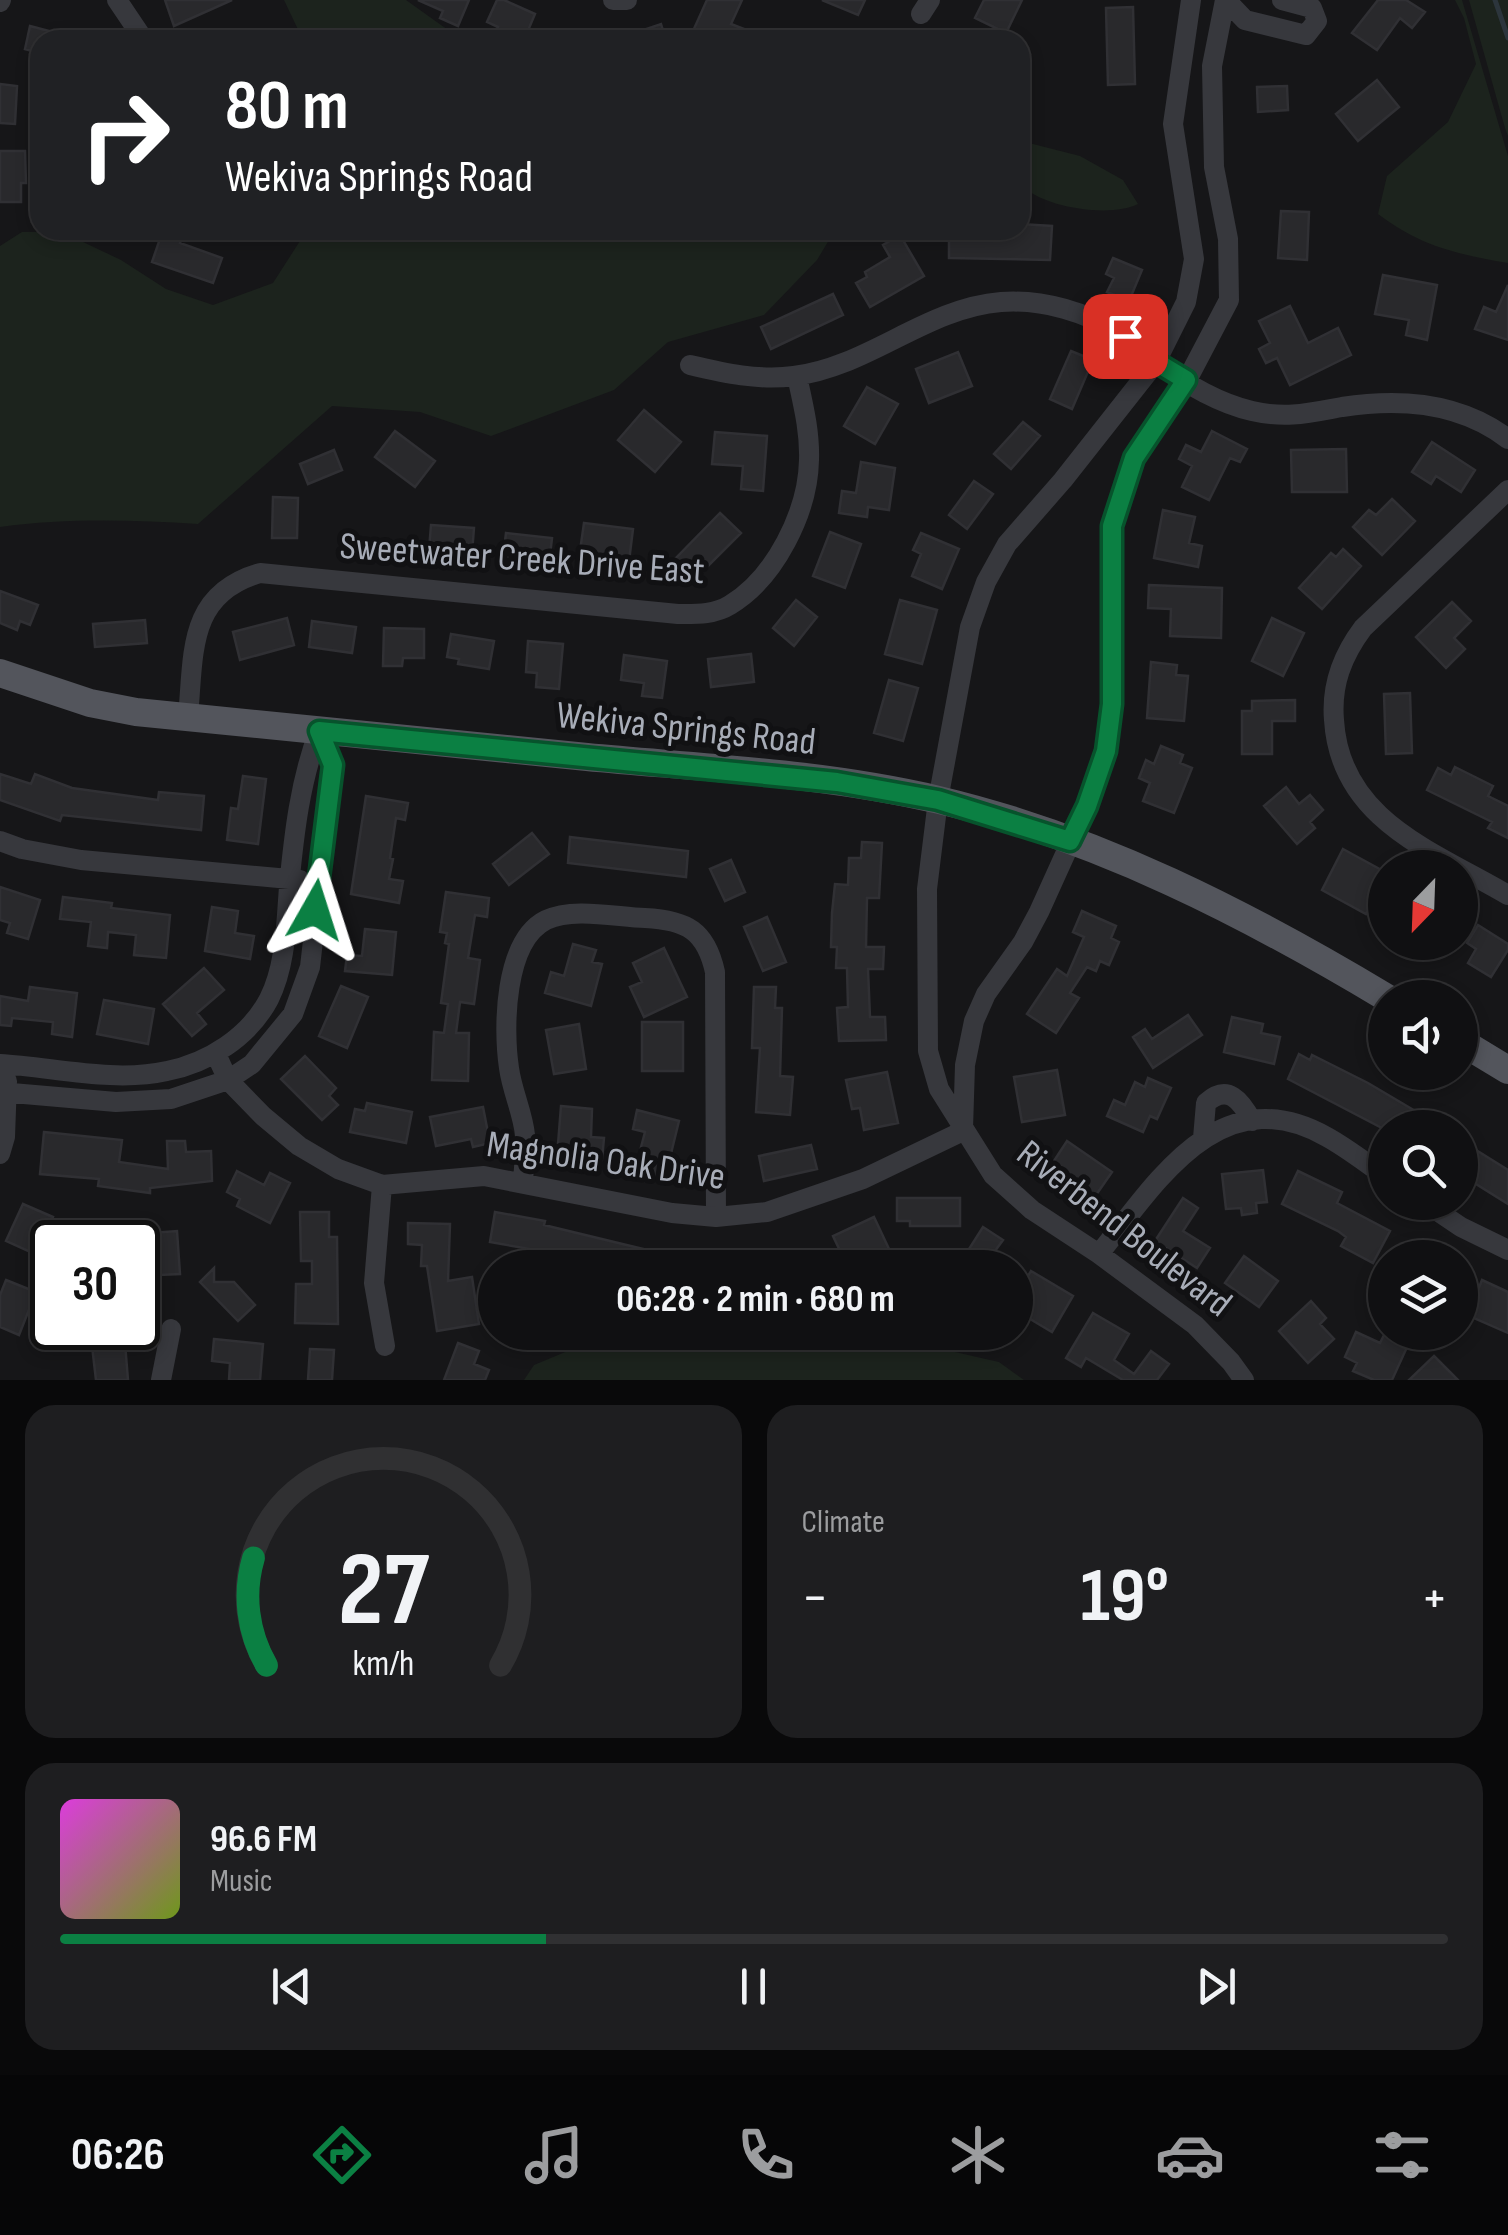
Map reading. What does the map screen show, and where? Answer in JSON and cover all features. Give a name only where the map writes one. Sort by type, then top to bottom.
[{"type":"main road","name":"Wekiva Springs Road","points":[[0,673],[90,703],[136,712],[712,768],[837,782],[938,800],[1070,841],[1195,892],[1368,986]]},
{"type":"main road","points":[[1478,1052],[1508,1070]]},
{"type":"street","points":[[117,0],[137,30]]},
{"type":"street","points":[[614,0],[627,0]]},
{"type":"street","name":"Riverbend Boulevard","points":[[1191,0],[1174,124],[1194,260],[1186,302],[1156,362],[1007,544],[986,582],[970,627],[938,800],[925,923],[928,1051],[939,1090],[993,1175],[1032,1210],[1195,1326],[1244,1380]]},
{"type":"street","points":[[1225,0],[1245,20],[1306,35],[1317,21],[1312,8],[1282,0]]},
{"type":"street","points":[[963,1132],[965,1064],[974,1022],[986,994],[1039,912],[1087,806],[1106,751],[1112,704],[1112,526],[1134,458],[1186,380],[1229,300],[1228,239],[1214,167],[1212,66],[1225,0]]},
{"type":"street","points":[[690,365],[754,378],[797,376],[848,360],[943,315],[999,302],[1043,304],[1088,316],[1125,336],[1156,362],[1218,400],[1251,411],[1290,417],[1386,402],[1424,404],[1458,411],[1508,439]]},
{"type":"street","name":"Sweetwater Creek Drive East","points":[[188,717],[195,641],[202,616],[216,595],[234,581],[260,574],[678,614],[705,614],[728,606],[758,582],[782,549],[800,506],[809,464],[807,425],[797,376]]},
{"type":"street","points":[[1508,490],[1363,628],[1347,649],[1332,702],[1334,732],[1343,766],[1360,798],[1386,824],[1508,895]]},
{"type":"street","points":[[0,1154],[5,1137],[4,1064],[116,1074],[166,1072],[216,1054],[233,1043],[268,1000],[282,961],[304,769],[319,731]]},
{"type":"street","points":[[3,1092],[116,1102],[172,1099],[228,1080],[252,1064],[293,1014],[310,967],[333,765],[319,731]]},
{"type":"street","points":[[0,842],[81,860],[318,882]]},
{"type":"street","points":[[524,1181],[525,1134],[509,1070],[507,1040],[512,968],[519,948],[530,932],[547,920],[566,915],[664,919],[700,934],[715,972],[716,1217]]},
{"type":"street","name":"Magnolia Oak Drive","points":[[216,1054],[228,1080],[262,1116],[299,1146],[338,1169],[382,1185],[484,1176],[672,1213],[716,1217],[767,1212],[808,1200],[963,1132]]},
{"type":"street","points":[[1204,1138],[1206,1104],[1220,1094],[1230,1094],[1242,1104],[1252,1122]]},
{"type":"street","points":[[1099,1254],[1172,1163],[1204,1138],[1241,1122],[1281,1120],[1324,1135],[1368,1165]]},
{"type":"street","points":[[382,1185],[374,1283],[385,1346]]},
{"type":"street","points":[[1451,1220],[1508,1250]]},
{"type":"street","points":[[161,1380],[171,1330]]},
{"type":"shaded area","points":[[284,0],[406,0],[448,30],[298,30]]},
{"type":"shaded area","points":[[1455,0],[1462,0],[1508,156],[1508,263],[1439,247],[1378,214],[1387,176],[1448,122],[1476,64]]},
{"type":"shaded area","points":[[1469,0],[1508,0],[1508,136],[1505,128]]},
{"type":"shaded area","points":[[1030,143],[1080,156],[1123,180],[1138,204],[1095,210],[1044,199],[1030,192]]},
{"type":"shaded area","points":[[22,232],[30,232],[30,240],[79,240],[121,260],[166,289],[213,305],[273,283],[301,240],[829,240],[817,260],[764,315],[668,342],[614,390],[491,436],[420,412],[332,406],[198,524],[99,521],[0,527],[0,246]]},
{"type":"shaded area","points":[[570,1350],[946,1350],[999,1362],[1024,1380],[524,1380],[534,1365]]},
{"type":"building","points":[[165,0],[232,0],[174,26]]},
{"type":"building","points":[[418,0],[469,0],[458,26],[440,18],[443,11]]},
{"type":"building","points":[[497,0],[535,14],[528,30],[497,30],[498,27],[487,22]]},
{"type":"building","points":[[707,0],[742,0],[731,24],[744,30],[693,30]]},
{"type":"building","points":[[822,0],[865,0],[858,15]]},
{"type":"building","points":[[984,0],[1022,0],[1007,30],[975,18]]},
{"type":"building","points":[[1378,0],[1406,0],[1425,12],[1412,28],[1400,18],[1377,50],[1352,33]]},
{"type":"building","points":[[1133,7],[1135,84],[1108,85],[1106,8]]},
{"type":"building","points":[[30,26],[45,30],[30,30],[30,50],[25,49]]},
{"type":"building","points":[[1377,80],[1399,107],[1358,141],[1336,114]]},
{"type":"building","points":[[0,84],[17,86],[15,124],[0,123]]},
{"type":"building","points":[[1287,86],[1288,110],[1258,112],[1257,87]]},
{"type":"building","points":[[0,151],[25,151],[26,183],[21,183],[21,202],[0,202]]},
{"type":"building","points":[[1281,211],[1309,212],[1307,260],[1278,258]]},
{"type":"building","points":[[1030,225],[1052,226],[1050,260],[949,258],[949,240],[1030,240]]},
{"type":"building","points":[[160,240],[181,240],[180,243],[222,258],[213,283],[152,262]]},
{"type":"building","points":[[903,240],[924,276],[870,307],[856,283],[867,277],[865,272],[890,257],[883,245]]},
{"type":"building","points":[[1113,258],[1142,270],[1129,301],[1107,292],[1114,278],[1106,274]]},
{"type":"building","points":[[1383,275],[1437,285],[1427,340],[1406,335],[1409,320],[1375,314]]},
{"type":"building","points":[[1508,285],[1508,340],[1475,329],[1484,307],[1496,312]]},
{"type":"building","points":[[833,294],[843,315],[771,349],[761,327]]},
{"type":"building","points":[[1290,306],[1308,343],[1338,328],[1351,355],[1290,385],[1277,358],[1266,363],[1259,349],[1270,343],[1259,321]]},
{"type":"building","points":[[1071,351],[1093,360],[1072,409],[1050,399]]},
{"type":"building","points":[[958,352],[972,386],[929,403],[916,369]]},
{"type":"building","points":[[867,387],[898,404],[875,444],[844,426]]},
{"type":"building","points":[[644,410],[681,442],[655,472],[618,440]]},
{"type":"building","points":[[1023,422],[1040,436],[1011,469],[994,454]]},
{"type":"building","points":[[395,431],[435,461],[415,487],[375,457]]},
{"type":"building","points":[[1212,431],[1247,449],[1240,462],[1230,458],[1209,500],[1182,487],[1192,466],[1179,459],[1186,445],[1201,452]]},
{"type":"building","points":[[715,432],[767,436],[763,491],[741,489],[743,466],[712,464]]},
{"type":"building","points":[[1432,442],[1475,470],[1461,492],[1436,476],[1431,484],[1412,472]]},
{"type":"building","points":[[1346,449],[1347,492],[1292,492],[1291,450]]},
{"type":"building","points":[[334,450],[342,470],[308,484],[300,464]]},
{"type":"building","points":[[861,462],[895,468],[889,510],[868,507],[867,517],[839,513],[842,491],[856,493]]},
{"type":"building","points":[[974,481],[993,494],[967,529],[949,515]]},
{"type":"building","points":[[273,497],[298,498],[297,538],[272,538]]},
{"type":"building","points":[[1392,499],[1415,521],[1382,555],[1353,527],[1369,510],[1376,515]]},
{"type":"building","points":[[1163,510],[1195,517],[1189,543],[1202,546],[1198,567],[1154,558]]},
{"type":"building","points":[[720,513],[741,533],[695,579],[675,559]]},
{"type":"building","points":[[584,523],[633,529],[629,561],[604,558],[602,569],[578,565]]},
{"type":"building","points":[[431,525],[474,528],[472,553],[429,550]]},
{"type":"building","points":[[830,532],[861,544],[845,588],[813,576]]},
{"type":"building","points":[[506,533],[552,538],[549,564],[503,558]]},
{"type":"building","points":[[921,533],[959,549],[942,589],[912,576],[921,554],[913,550]]},
{"type":"building","points":[[1343,549],[1361,566],[1322,609],[1299,588],[1331,553],[1336,557]]},
{"type":"building","points":[[1149,585],[1222,588],[1221,638],[1170,636],[1171,609],[1148,608]]},
{"type":"building","points":[[0,591],[38,605],[30,625],[20,621],[17,630],[0,623]]},
{"type":"building","points":[[796,600],[817,617],[794,646],[773,628]]},
{"type":"building","points":[[900,600],[937,610],[922,664],[885,654]]},
{"type":"building","points":[[1452,602],[1471,621],[1454,638],[1465,649],[1446,668],[1416,637]]},
{"type":"building","points":[[287,618],[294,645],[240,660],[233,632]]},
{"type":"building","points":[[1272,618],[1304,633],[1283,676],[1252,661]]},
{"type":"building","points":[[145,620],[147,643],[95,647],[93,624]]},
{"type":"building","points":[[312,621],[356,627],[352,653],[309,647]]},
{"type":"building","points":[[384,628],[424,629],[424,658],[403,658],[402,666],[383,666]]},
{"type":"building","points":[[451,634],[494,641],[489,669],[458,664],[459,659],[447,657]]},
{"type":"building","points":[[528,641],[563,644],[559,689],[536,687],[537,673],[526,672]]},
{"type":"building","points":[[751,654],[754,682],[711,687],[708,659]]},
{"type":"building","points":[[624,655],[667,661],[662,698],[642,696],[644,683],[621,680]]},
{"type":"building","points":[[1151,662],[1177,665],[1176,675],[1188,676],[1184,721],[1147,718]]},
{"type":"building","points":[[889,680],[918,688],[903,741],[874,733]]},
{"type":"building","points":[[1410,693],[1412,753],[1386,754],[1384,694]]},
{"type":"building","points":[[1295,700],[1295,721],[1272,721],[1272,754],[1242,754],[1242,711],[1252,711],[1252,701]]},
{"type":"building","points":[[1161,746],[1183,755],[1180,763],[1192,768],[1174,813],[1143,801],[1150,783],[1139,778],[1146,760],[1154,764]]},
{"type":"building","points":[[1455,767],[1493,786],[1488,796],[1508,806],[1508,838],[1488,828],[1492,822],[1427,790],[1438,768],[1451,775]]},
{"type":"building","points":[[0,774],[31,784],[35,774],[72,788],[158,800],[159,792],[204,796],[201,830],[62,815],[60,821],[0,800]]},
{"type":"building","points":[[243,776],[266,779],[258,844],[227,840],[231,808],[238,809]]},
{"type":"building","points":[[1286,787],[1299,804],[1310,795],[1323,810],[1310,822],[1315,828],[1297,844],[1264,806]]},
{"type":"building","points":[[366,796],[408,803],[405,820],[396,818],[390,858],[393,859],[389,879],[403,881],[399,903],[351,894]]},
{"type":"building","points":[[532,833],[549,854],[509,885],[493,864]]},
{"type":"building","points":[[570,837],[688,851],[686,877],[568,863]]},
{"type":"building","points":[[862,842],[882,843],[879,898],[867,898],[866,947],[884,947],[883,969],[868,969],[870,1017],[885,1017],[886,1040],[839,1041],[837,1008],[848,1007],[847,968],[836,968],[837,947],[831,947],[835,884],[848,885],[849,858],[861,858]]},
{"type":"building","points":[[1343,849],[1368,863],[1366,914],[1322,890]]},
{"type":"building","points":[[731,860],[745,892],[725,901],[710,869]]},
{"type":"building","points":[[0,887],[40,900],[28,939],[7,933],[10,923],[0,920]]},
{"type":"building","points":[[446,892],[489,898],[487,917],[475,915],[468,958],[480,960],[474,1004],[460,1002],[456,1033],[469,1033],[468,1081],[432,1080],[434,1032],[444,1033],[448,1004],[441,1003],[449,944],[445,943],[447,933],[440,932]]},
{"type":"building","points":[[63,897],[170,915],[166,958],[134,955],[136,935],[108,932],[107,948],[88,946],[91,922],[60,919]]},
{"type":"building","points":[[212,907],[238,911],[235,933],[254,936],[250,959],[205,951]]},
{"type":"building","points":[[1082,911],[1116,926],[1111,938],[1119,942],[1109,965],[1100,961],[1096,971],[1087,967],[1070,993],[1079,998],[1056,1033],[1027,1014],[1057,969],[1067,976],[1084,937],[1073,932]]},
{"type":"building","points":[[767,917],[786,962],[763,971],[744,927]]},
{"type":"building","points":[[1478,925],[1508,944],[1491,977],[1468,963],[1478,960]]},
{"type":"building","points":[[365,929],[396,932],[392,975],[345,971],[347,955],[362,956]]},
{"type":"building","points":[[573,944],[596,950],[592,962],[602,964],[591,1006],[545,993],[551,972],[564,976]]},
{"type":"building","points":[[664,948],[687,997],[644,1017],[630,987],[642,982],[633,963]]},
{"type":"building","points":[[204,968],[224,990],[197,1013],[206,1024],[192,1036],[163,1004]]},
{"type":"building","points":[[341,986],[368,997],[347,1048],[319,1036]]},
{"type":"building","points":[[30,987],[77,993],[72,1037],[52,1034],[53,1022],[12,1018],[11,1026],[0,1025],[0,996],[28,1001]]},
{"type":"building","points":[[754,987],[776,987],[775,1008],[782,1008],[780,1076],[793,1077],[790,1115],[756,1112],[760,1048],[752,1048]]},
{"type":"building","points":[[104,1000],[154,1009],[148,1044],[97,1034]]},
{"type":"building","points":[[1188,1015],[1202,1035],[1153,1068],[1133,1037],[1145,1029],[1152,1039]]},
{"type":"building","points":[[1232,1017],[1263,1024],[1261,1033],[1280,1037],[1274,1064],[1224,1052]]},
{"type":"building","points":[[642,1022],[683,1022],[683,1071],[642,1071]]},
{"type":"building","points":[[579,1024],[586,1069],[554,1074],[546,1030]]},
{"type":"building","points":[[1299,1054],[1310,1060],[1312,1055],[1368,1083],[1368,1090],[1380,1090],[1414,1110],[1368,1110],[1368,1121],[1288,1079]]},
{"type":"building","points":[[305,1056],[336,1088],[329,1096],[338,1105],[322,1120],[281,1079]]},
{"type":"building","points":[[1057,1070],[1065,1115],[1022,1122],[1014,1077]]},
{"type":"building","points":[[887,1072],[898,1123],[864,1130],[860,1108],[852,1109],[846,1080]]},
{"type":"building","points":[[1148,1078],[1171,1088],[1157,1119],[1150,1116],[1143,1132],[1107,1116],[1114,1100],[1125,1105],[1135,1082],[1145,1087]]},
{"type":"building","points":[[367,1103],[412,1112],[406,1143],[350,1132],[355,1109],[365,1111]]},
{"type":"building","points":[[561,1106],[592,1109],[591,1137],[604,1138],[602,1160],[557,1157]]},
{"type":"building","points":[[483,1107],[490,1143],[473,1147],[471,1139],[436,1146],[430,1117]]},
{"type":"building","points":[[637,1110],[679,1121],[665,1178],[635,1170],[645,1132],[633,1129]]},
{"type":"building","points":[[44,1132],[122,1140],[119,1162],[168,1169],[167,1141],[185,1141],[186,1152],[211,1151],[212,1181],[150,1188],[150,1193],[98,1186],[99,1179],[40,1174]]},
{"type":"building","points":[[1067,1141],[1112,1172],[1096,1195],[1052,1164]]},
{"type":"building","points":[[811,1145],[817,1169],[764,1181],[759,1156]]},
{"type":"building","points":[[1478,1151],[1508,1170],[1508,1204],[1478,1185]]},
{"type":"building","points":[[1263,1170],[1267,1202],[1256,1203],[1257,1213],[1242,1215],[1241,1208],[1226,1209],[1222,1174]]},
{"type":"building","points":[[237,1171],[264,1185],[270,1173],[290,1183],[270,1223],[237,1206],[240,1199],[227,1192]]},
{"type":"building","points":[[1298,1171],[1342,1192],[1337,1203],[1390,1231],[1385,1240],[1368,1240],[1368,1260],[1341,1246],[1346,1237],[1338,1231],[1282,1204]]},
{"type":"building","points":[[897,1198],[960,1198],[960,1226],[910,1226],[910,1221],[897,1221]]},
{"type":"building","points":[[1183,1198],[1198,1208],[1183,1231],[1210,1248],[1197,1268],[1155,1241]]},
{"type":"building","points":[[23,1204],[53,1217],[30,1220],[30,1252],[6,1241]]},
{"type":"building","points":[[300,1212],[329,1212],[329,1237],[337,1237],[338,1324],[295,1323],[296,1284],[312,1284],[312,1261],[301,1261]]},
{"type":"building","points":[[495,1212],[545,1221],[544,1225],[647,1250],[535,1250],[490,1242]]},
{"type":"building","points":[[874,1217],[889,1249],[840,1250],[833,1236]]},
{"type":"building","points":[[408,1223],[450,1224],[448,1281],[472,1277],[478,1324],[437,1331],[427,1266],[421,1266],[422,1245],[408,1244]]},
{"type":"building","points":[[983,1227],[1003,1240],[996,1250],[968,1250]]},
{"type":"building","points":[[177,1231],[180,1274],[160,1275],[160,1232]]},
{"type":"building","points":[[1244,1256],[1278,1281],[1259,1307],[1225,1283]]},
{"type":"building","points":[[214,1268],[214,1282],[234,1282],[255,1305],[238,1321],[200,1282]]},
{"type":"building","points":[[1033,1272],[1073,1296],[1052,1332],[1033,1321]]},
{"type":"building","points":[[6,1280],[30,1290],[30,1307],[19,1335],[0,1327],[0,1295]]},
{"type":"building","points":[[1482,1280],[1508,1292],[1508,1333],[1478,1320]]},
{"type":"building","points":[[1311,1301],[1326,1318],[1320,1324],[1334,1339],[1308,1363],[1279,1331]]},
{"type":"building","points":[[1093,1313],[1129,1334],[1114,1360],[1134,1374],[1151,1351],[1169,1364],[1157,1380],[1123,1380],[1086,1358],[1081,1367],[1066,1358]]},
{"type":"building","points":[[1356,1332],[1368,1338],[1368,1350],[1406,1350],[1392,1380],[1374,1380],[1353,1371],[1357,1363],[1345,1357]]},
{"type":"building","points":[[214,1339],[263,1344],[260,1380],[229,1380],[230,1363],[212,1361]]},
{"type":"building","points":[[458,1343],[479,1351],[474,1364],[489,1370],[485,1380],[444,1380]]},
{"type":"building","points":[[310,1349],[334,1350],[332,1380],[308,1380]]},
{"type":"building","points":[[92,1350],[126,1350],[128,1380],[96,1380]]},
{"type":"building","points":[[1434,1356],[1458,1380],[1409,1380]]},
{"type":"waterway","points":[[1495,0],[1508,38]]},
{"type":"route","points":[[315,910],[333,765],[319,731],[837,782],[938,800],[1070,841],[1106,751],[1112,704],[1112,526],[1134,458],[1186,380],[1125,336]]}]
